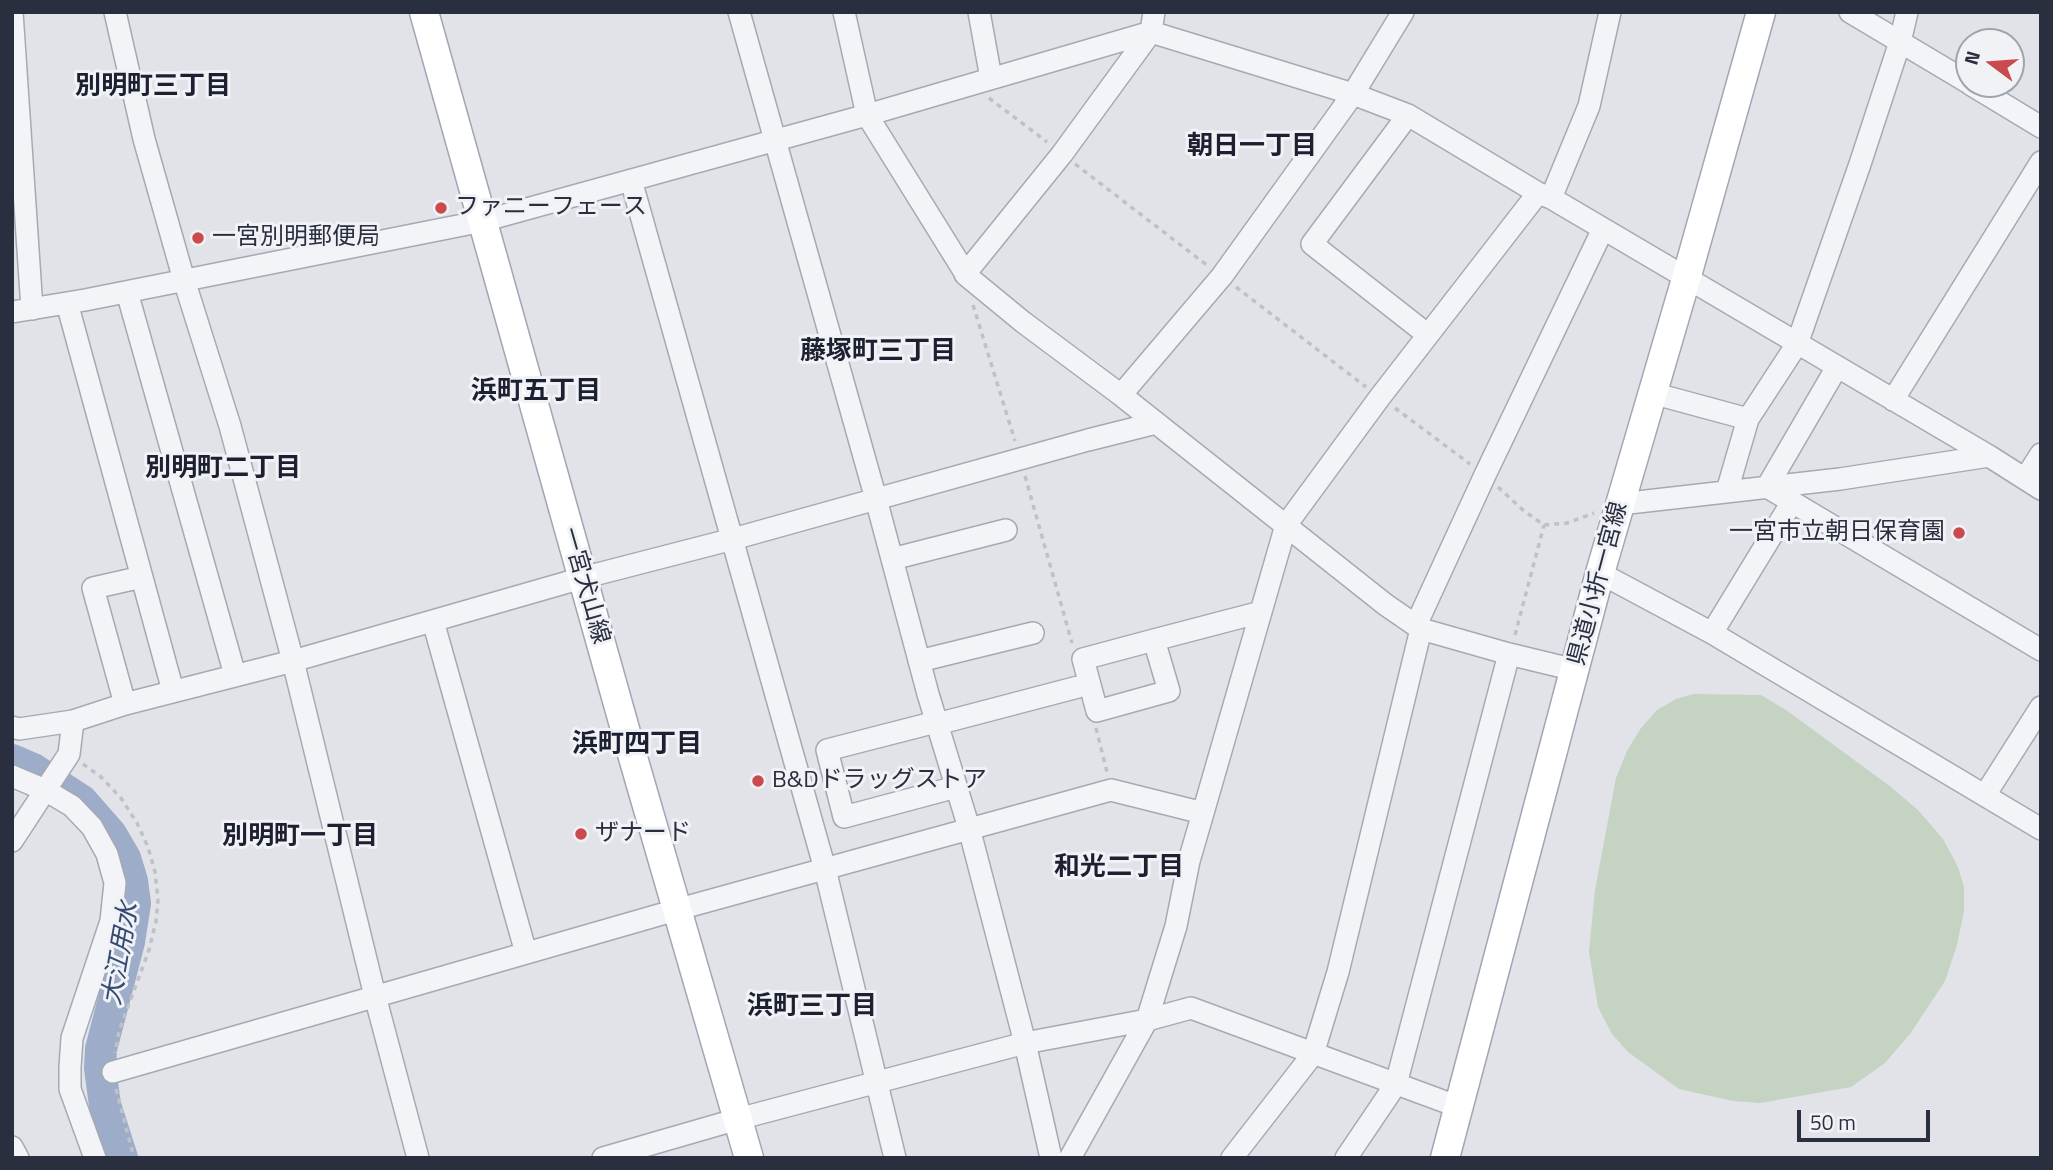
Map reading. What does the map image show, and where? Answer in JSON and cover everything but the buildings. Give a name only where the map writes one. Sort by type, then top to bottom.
[{"type":"main road","name":"一宮犬山線","points":[[424,12],[676,910],[749,1158]]},
{"type":"main road","name":"県道小折一宮線","points":[[1445,1158],[1600,573],[1760,12]]},
{"type":"street","points":[[12,12],[22,311],[482,221],[867,115],[981,81],[1153,22],[1408,115],[2033,484],[2041,454]]},
{"type":"street","points":[[115,12],[144,139],[184,280],[230,426],[293,661],[375,996],[418,1158]]},
{"type":"street","points":[[739,12],[936,723],[968,828],[1025,1043],[1051,1158]]},
{"type":"street","points":[[844,12],[867,115],[966,275],[1386,605],[1419,627],[1509,654],[1575,670]]},
{"type":"street","points":[[979,12],[981,81]]},
{"type":"street","points":[[1121,396],[1222,276],[1353,94],[1403,12]]},
{"type":"street","points":[[1070,1158],[1147,1020],[1176,926],[1189,861],[1286,525],[1428,335],[1545,196],[1589,106],[1610,12]]},
{"type":"street","points":[[1850,12],[1955,75]]},
{"type":"street","points":[[1727,491],[1748,419],[1797,344],[1860,164],[1908,12]]},
{"type":"street","points":[[966,275],[1062,154],[1153,22]]},
{"type":"street","points":[[1992,98],[2041,127]]},
{"type":"street","points":[[1408,115],[1312,244],[1428,335]]},
{"type":"street","points":[[1893,400],[2041,162]]},
{"type":"street","points":[[631,180],[825,869],[895,1158]]},
{"type":"street","points":[[1232,1158],[1313,1055],[1338,972],[1419,627],[1485,475],[1604,229]]},
{"type":"street","points":[[127,292],[235,675]]},
{"type":"street","points":[[66,303],[173,691]]},
{"type":"street","points":[[1768,487],[1837,368]]},
{"type":"street","points":[[1652,393],[1748,419]]},
{"type":"street","points":[[12,727],[19,729],[73,721],[125,704],[293,661],[582,578],[1156,423]]},
{"type":"street","points":[[1620,504],[1840,479],[1989,456]]},
{"type":"street","points":[[1768,487],[2041,650]]},
{"type":"street","points":[[1712,633],[1792,502]]},
{"type":"street","points":[[892,559],[1006,530]]},
{"type":"street","points":[[1600,573],[1712,633],[2041,829]]},
{"type":"street","points":[[125,704],[93,588],[142,577]]},
{"type":"street","points":[[1154,640],[1261,612]]},
{"type":"street","points":[[433,621],[526,953]]},
{"type":"street","points":[[919,661],[1033,633]]},
{"type":"street","points":[[1346,1158],[1396,1084],[1509,654]]},
{"type":"street","points":[[956,787],[844,817],[827,750],[1078,687]]},
{"type":"street","points":[[1985,795],[2041,707]]},
{"type":"street","points":[[12,841],[66,758],[73,721]]},
{"type":"street","points":[[12,776],[46,789],[72,806],[92,827],[107,855],[115,883],[111,921],[72,1038],[70,1089],[95,1158]]},
{"type":"street","points":[[113,1072],[676,910],[1111,790],[1203,813]]},
{"type":"street","points":[[603,1158],[738,1119],[1025,1043],[1147,1020],[1191,1008],[1459,1107]]},
{"type":"street","points":[[12,1147],[18,1158]]},
{"type":"path","points":[[981,81],[1062,154],[1485,475],[1524,511],[1545,525],[1567,523],[1620,504]]},
{"type":"path","points":[[966,275],[1073,647]]},
{"type":"path","points":[[1509,654],[1545,525]]},
{"type":"path","points":[[1096,727],[1111,790]]},
{"type":"path","points":[[66,758],[101,777],[121,798],[137,823],[155,872],[158,900],[156,921],[149,950],[119,1031],[113,1072],[134,1158]]},
{"type":"green space","points":[[1694,694],[1761,695],[1789,712],[1918,810],[1943,839],[1958,867],[1964,887],[1964,911],[1957,945],[1945,981],[1910,1034],[1885,1063],[1851,1087],[1760,1103],[1733,1101],[1679,1089],[1628,1052],[1612,1034],[1598,1007],[1589,952],[1595,890],[1616,778],[1627,751],[1641,728],[1657,710],[1676,699]]},
{"type":"waterway","name":"大江用水","points":[[12,760],[33,769],[82,801],[111,834],[125,858],[132,881],[135,903],[129,942],[101,1049],[100,1068],[105,1105],[122,1158]]},
{"type":"place","name":"ファニーフェース","points":[[441,208]]},
{"type":"place","name":"一宮別明郵便局","points":[[198,238]]},
{"type":"place","name":"一宮市立朝日保育園","points":[[1959,533]]},
{"type":"place","name":"B&Dドラッグストア","points":[[758,781]]},
{"type":"place","name":"ザナード","points":[[581,834]]},
{"type":"district","name":"別明町三丁目","points":[[153,88]]},
{"type":"district","name":"朝日一丁目","points":[[1252,148]]},
{"type":"district","name":"藤塚町三丁目","points":[[878,353]]},
{"type":"district","name":"浜町五丁目","points":[[536,393]]},
{"type":"district","name":"別明町二丁目","points":[[223,470]]},
{"type":"district","name":"浜町四丁目","points":[[637,746]]},
{"type":"district","name":"別明町一丁目","points":[[300,838]]},
{"type":"district","name":"和光二丁目","points":[[1119,869]]},
{"type":"district","name":"浜町三丁目","points":[[812,1008]]}]
